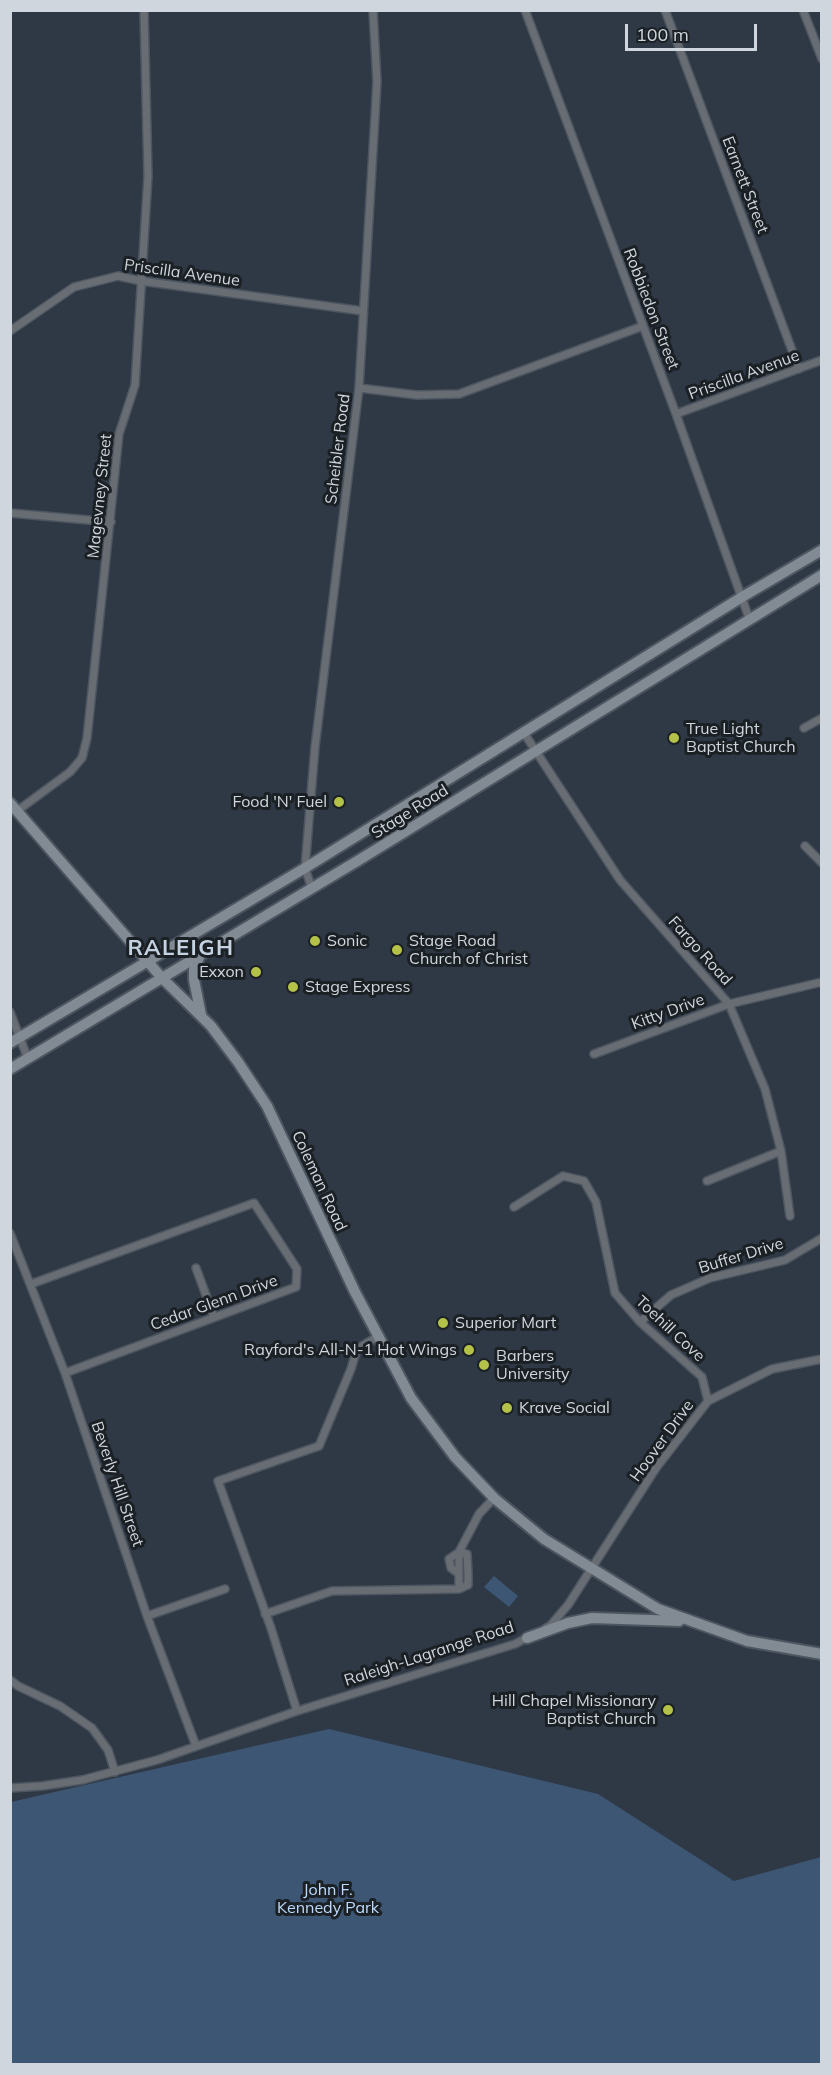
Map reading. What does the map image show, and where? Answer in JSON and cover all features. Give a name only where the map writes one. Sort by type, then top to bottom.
[{"type":"main road","name":"Stage Road","points":[[15,1040],[305,867],[822,550]]},
{"type":"main road","name":"Stage Road","points":[[10,1069],[312,889],[822,575]]},
{"type":"main road","name":"Coleman Road","points":[[14,807],[162,978],[201,1015],[233,1056],[267,1106],[377,1337],[411,1398],[455,1457],[494,1498],[544,1539],[592,1570]]},
{"type":"main road","points":[[200,955],[194,970],[194,980],[201,1015]]},
{"type":"main road","points":[[592,1570],[658,1609],[747,1641],[822,1654]]},
{"type":"main road","points":[[527,1638],[568,1623],[592,1618],[692,1621]]},
{"type":"street","name":"Magevney Street","points":[[14,807],[70,772],[82,758],[87,738],[119,434],[135,385],[148,176],[144,10]]},
{"type":"street","name":"Scheibler Road","points":[[312,889],[305,867],[317,731],[359,388],[377,82],[373,10]]},
{"type":"street","name":"Robbiedon Street","points":[[525,10],[644,326],[749,618]]},
{"type":"street","name":"Earnett Street","points":[[665,10],[799,369]]},
{"type":"street","points":[[803,10],[822,59]]},
{"type":"street","name":"Priscilla Avenue","points":[[10,330],[74,287],[118,276],[363,311]]},
{"type":"street","points":[[359,388],[417,395],[459,394],[644,326]]},
{"type":"street","name":"Priscilla Avenue","points":[[676,414],[822,360]]},
{"type":"street","points":[[10,513],[111,522]]},
{"type":"street","points":[[804,728],[822,718]]},
{"type":"street","name":"Fargo Road","points":[[524,733],[620,880],[729,1004],[765,1089],[781,1151],[790,1216]]},
{"type":"street","points":[[805,846],[822,863]]},
{"type":"street","name":"Kitty Drive","points":[[594,1054],[729,1004],[822,982]]},
{"type":"street","points":[[10,1012],[15,1040],[28,1059]]},
{"type":"street","points":[[707,1180],[781,1151]]},
{"type":"street","name":"Toehill Cove","points":[[514,1207],[562,1176],[584,1181],[596,1202],[615,1293],[640,1322],[702,1377],[708,1401]]},
{"type":"street","name":"Cedar Glenn Drive","points":[[31,1284],[254,1203],[297,1269],[296,1287],[65,1372]]},
{"type":"street","name":"Beverly Hill Street","points":[[10,1233],[65,1372],[147,1616],[196,1746]]},
{"type":"street","name":"Buffer Drive","points":[[640,1322],[671,1295],[710,1278],[785,1260],[822,1238]]},
{"type":"street","points":[[196,1268],[214,1317]]},
{"type":"street","points":[[297,1710],[271,1628],[218,1481],[319,1446],[357,1349],[377,1337]]},
{"type":"street","name":"Hoover Drive","points":[[592,1570],[656,1468],[708,1401],[772,1369],[822,1359]]},
{"type":"street","points":[[459,1589],[459,1574],[451,1568],[450,1559],[459,1552],[479,1514],[494,1498]]},
{"type":"street","points":[[265,1614],[332,1591],[459,1589],[468,1585],[466,1554],[459,1552]]},
{"type":"street","name":"Raleigh-Lagrange Road","points":[[10,1788],[42,1786],[115,1772],[157,1760],[297,1710],[505,1647],[550,1626],[568,1605],[592,1570]]},
{"type":"street","points":[[147,1616],[225,1589]]},
{"type":"street","points":[[10,1680],[60,1706],[92,1728],[108,1750],[115,1772]]},
{"type":"green space","points":[[494,1576],[518,1596],[509,1607],[484,1587]]},
{"type":"green space","name":"John F. Kennedy Park","points":[[329,1729],[598,1794],[734,1881],[821,1857],[821,2064],[11,2064],[11,1802]]},
{"type":"place","name":"True Light Baptist Church","points":[[674,738]]},
{"type":"place","name":"Food 'N' Fuel","points":[[339,802]]},
{"type":"place","name":"Sonic","points":[[315,941]]},
{"type":"place","name":"Stage Road Church of Christ","points":[[397,950]]},
{"type":"place","name":"Exxon","points":[[256,972]]},
{"type":"place","name":"Stage Express","points":[[293,987]]},
{"type":"place","name":"Superior Mart","points":[[443,1323]]},
{"type":"place","name":"Rayford's All-N-1 Hot Wings","points":[[469,1350]]},
{"type":"place","name":"Barbers University","points":[[484,1365]]},
{"type":"place","name":"Krave Social","points":[[507,1408]]},
{"type":"place","name":"Hill Chapel Missionary Baptist Church","points":[[668,1710]]},
{"type":"district","name":"RALEIGH","points":[[181,948]]}]
